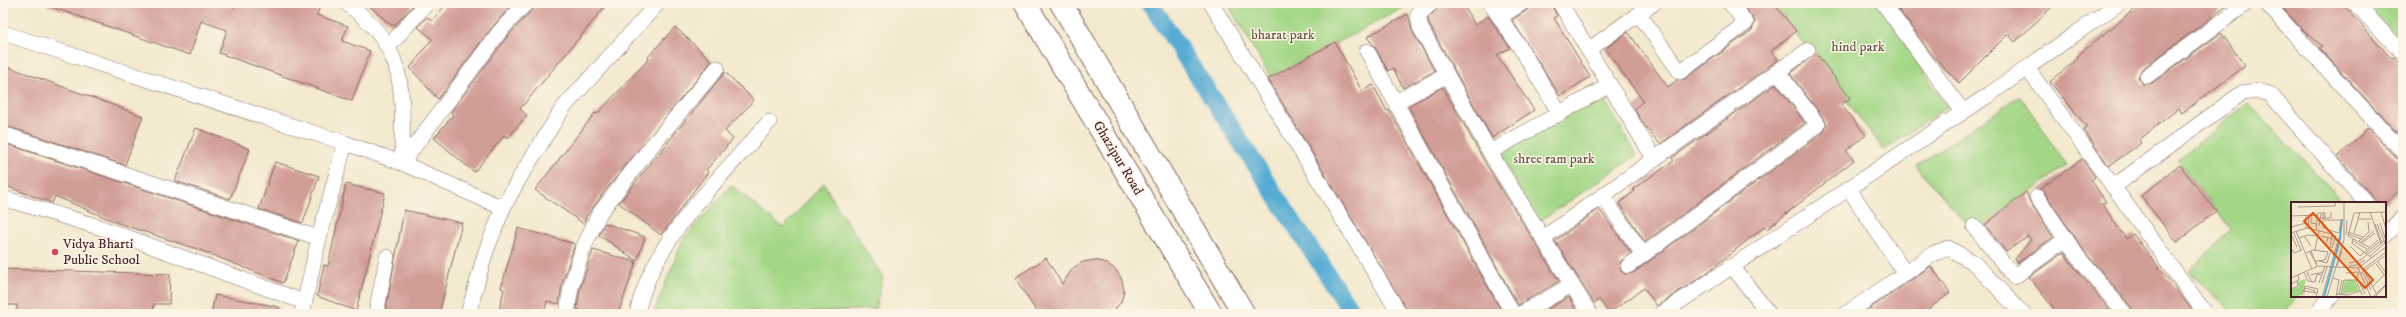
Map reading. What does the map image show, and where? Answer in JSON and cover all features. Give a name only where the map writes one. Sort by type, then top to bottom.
[{"type":"main road","name":"Ghazipur Road","points":[[1025,3],[1211,314]]},
{"type":"main road","name":"Ghazipur Road","points":[[1061,3],[1244,314]]},
{"type":"street","points":[[346,3],[374,28],[388,46],[397,67],[402,95],[402,163]]},
{"type":"street","points":[[388,46],[427,3]]},
{"type":"street","points":[[402,163],[500,31],[526,3]]},
{"type":"street","points":[[468,314],[486,251],[503,208],[564,108],[658,3]]},
{"type":"street","points":[[1211,3],[1400,314]]},
{"type":"street","points":[[1432,3],[1418,14],[1418,20],[1490,152],[1590,314]]},
{"type":"street","points":[[1490,3],[1560,114]]},
{"type":"street","points":[[1500,17],[1522,3]]},
{"type":"street","points":[[1560,3],[1655,160]]},
{"type":"street","points":[[1588,50],[1654,3]]},
{"type":"street","points":[[1639,14],[1680,72],[1746,23],[1730,3]]},
{"type":"street","points":[[1883,3],[1963,112]]},
{"type":"street","points":[[1661,314],[1963,112],[2119,3]]},
{"type":"street","points":[[2147,76],[2247,3]]},
{"type":"street","points":[[2266,3],[2403,152]]},
{"type":"street","points":[[2355,3],[2403,53]]},
{"type":"street","points":[[3,33],[345,143],[402,163],[503,208]]},
{"type":"street","points":[[1543,238],[1603,197],[1808,50]]},
{"type":"street","points":[[1368,51],[1513,314]]},
{"type":"street","points":[[567,314],[571,287],[582,251],[599,214],[650,148],[717,68]]},
{"type":"street","points":[[2027,68],[2206,314]]},
{"type":"street","points":[[1628,266],[1818,125],[1778,72]]},
{"type":"street","points":[[1396,102],[1447,75]]},
{"type":"street","points":[[1490,152],[1610,85]]},
{"type":"street","points":[[2113,187],[2242,93],[2257,91],[2270,94],[2365,202]]},
{"type":"street","points":[[637,314],[655,265],[674,232],[769,122]]},
{"type":"street","points":[[3,134],[319,238]]},
{"type":"street","points":[[3,198],[102,228],[303,308],[319,238],[345,143]]},
{"type":"street","points":[[1849,188],[1905,273]]},
{"type":"street","points":[[1603,197],[1643,254]]},
{"type":"street","points":[[2036,197],[2090,273],[2125,314]]},
{"type":"street","points":[[2387,230],[2403,217]]},
{"type":"street","points":[[1974,226],[2014,277],[2066,239]]},
{"type":"street","points":[[1846,314],[1933,254],[1948,248],[1973,262],[2023,314]]},
{"type":"street","points":[[376,314],[387,257]]},
{"type":"street","points":[[1732,266],[1769,314]]},
{"type":"street","points":[[1521,314],[1571,285]]},
{"type":"street","points":[[2316,314],[2331,297]]},
{"type":"green space","name":"bharat park","points":[[1234,3],[1412,3],[1271,78],[1229,6]]},
{"type":"green space","name":"hind park","points":[[1773,3],[1878,3],[1947,107],[1884,150]]},
{"type":"green space","points":[[2355,3],[2403,3],[2403,47]]},
{"type":"green space","name":"shree ram park","points":[[1595,84],[1637,155],[1537,223],[1495,144]]},
{"type":"green space","points":[[2020,96],[2067,165],[1977,231],[1964,220],[1916,166]]},
{"type":"green space","points":[[2248,103],[2344,202],[2291,202],[2291,297],[2298,297],[2283,314],[2235,314],[2189,272],[2231,229],[2177,160]]},
{"type":"green space","points":[[824,183],[832,199],[883,277],[875,309],[780,314],[653,314],[683,240],[731,185],[783,228]]},
{"type":"building","points":[[47,3],[219,3],[234,8],[236,3],[321,3],[317,15],[348,26],[342,41],[370,51],[352,101],[219,53],[227,30],[201,21],[190,55],[46,5]]},
{"type":"building","points":[[366,3],[415,3],[395,25],[391,25]]},
{"type":"building","points":[[447,3],[514,3],[493,26],[438,99],[410,68],[432,39],[418,27],[427,17],[432,21]]},
{"type":"building","points":[[535,3],[608,3],[520,109],[527,115],[508,138],[505,135],[474,172],[434,138],[453,115],[451,112],[507,37],[533,9]]},
{"type":"building","points":[[1443,3],[1462,3],[1475,25],[1488,16],[1510,48],[1497,55],[1534,110],[1492,138],[1429,24],[1428,18]]},
{"type":"building","points":[[1531,3],[1551,3],[1557,16],[1554,18],[1590,77],[1560,96],[1512,20],[1527,10]]},
{"type":"building","points":[[1742,3],[1773,3],[1796,31],[1771,51],[1778,60],[1660,144],[1648,130],[1634,109],[1643,101],[1605,49],[1628,32],[1668,87],[1677,80],[1685,79],[1752,30],[1755,21]]},
{"type":"building","points":[[1894,3],[2056,3],[2015,42],[2008,34],[1959,83],[1934,57]]},
{"type":"building","points":[[2142,3],[2228,3],[2212,17],[2142,69],[2138,77],[2143,84],[2152,83],[2221,33],[2245,66],[2182,113],[2179,108],[2139,140],[2141,143],[2109,166],[2084,130],[2087,127],[2050,82],[2078,58],[2077,56]]},
{"type":"building","points":[[2278,3],[2342,3],[2391,58],[2393,57],[2403,68],[2403,139],[2319,48],[2322,46],[2302,29]]},
{"type":"building","points":[[1408,14],[1412,31],[1435,71],[1403,88],[1393,68],[1388,71],[1375,47],[1367,37]]},
{"type":"building","points":[[675,27],[712,61],[604,192],[586,217],[584,224],[535,190],[595,113],[597,114],[649,59],[648,57]]},
{"type":"building","points":[[1335,42],[1362,91],[1373,85],[1387,111],[1389,110],[1503,314],[1409,314],[1268,79]]},
{"type":"building","points":[[1816,53],[1850,98],[1841,105],[1866,135],[1846,151],[1854,160],[1767,229],[1764,227],[1704,275],[1657,306],[1644,288],[1609,313],[1599,300],[1594,303],[1555,241],[1599,209],[1631,253],[1620,262],[1621,271],[1625,274],[1633,273],[1824,132],[1827,124],[1825,120],[1790,74]]},
{"type":"building","points":[[3,65],[143,116],[125,165],[3,125]]},
{"type":"building","points":[[725,72],[754,100],[725,131],[733,139],[706,170],[708,172],[661,235],[619,203]]},
{"type":"building","points":[[1776,84],[1805,123],[1645,242],[1619,203],[1635,191],[1633,189],[1674,161],[1672,158]]},
{"type":"building","points":[[1443,87],[1487,166],[1559,281],[1518,305],[1408,106]]},
{"type":"building","points":[[196,128],[250,149],[230,199],[175,181]]},
{"type":"building","points":[[2368,128],[2396,158],[2403,161],[2403,187],[2386,203],[2377,202],[2338,157]]},
{"type":"building","points":[[3,143],[299,241],[283,283],[200,250],[118,223],[55,196],[52,203],[3,185]]},
{"type":"building","points":[[2082,159],[2095,177],[2091,180],[2106,202],[2102,204],[2126,239],[2133,234],[2195,314],[2134,314],[2132,308],[2085,252],[2044,192],[2040,189]]},
{"type":"building","points":[[275,162],[319,176],[303,223],[259,209]]},
{"type":"building","points":[[2180,165],[2216,211],[2177,242],[2141,196]]},
{"type":"building","points":[[346,184],[385,193],[356,311],[317,296],[324,265],[328,266]]},
{"type":"building","points":[[2026,192],[2030,202],[2053,237],[2018,263],[2015,259],[2031,240],[2028,236],[2006,252],[1985,225]]},
{"type":"building","points":[[404,210],[462,223],[439,314],[385,314]]},
{"type":"building","points":[[605,223],[645,237],[637,261],[599,235]]},
{"type":"building","points":[[518,228],[575,244],[562,284],[559,304],[547,301],[544,314],[512,314],[499,311],[504,289],[501,288]]},
{"type":"building","points":[[593,250],[636,262],[618,314],[580,314],[580,310],[577,309],[580,289]]},
{"type":"building","points":[[2064,252],[2071,263],[2113,314],[2058,314],[2029,277]]},
{"type":"building","points":[[1046,258],[1062,284],[1073,268],[1083,262],[1095,260],[1106,263],[1116,270],[1122,280],[1124,291],[1121,302],[1111,314],[1038,314],[1015,278]]},
{"type":"building","points":[[1931,266],[1950,293],[1922,314],[1862,314]]},
{"type":"building","points":[[3,269],[170,274],[169,304],[154,304],[153,314],[17,314],[17,305],[3,305]]},
{"type":"building","points":[[215,295],[279,307],[279,314],[211,314]]},
{"type":"building","points":[[1569,297],[1578,314],[1539,314]]},
{"type":"waterway","points":[[1150,3],[1353,314]]},
{"type":"place","name":"Vidya Bharti Public School","points":[[55,252]]}]
